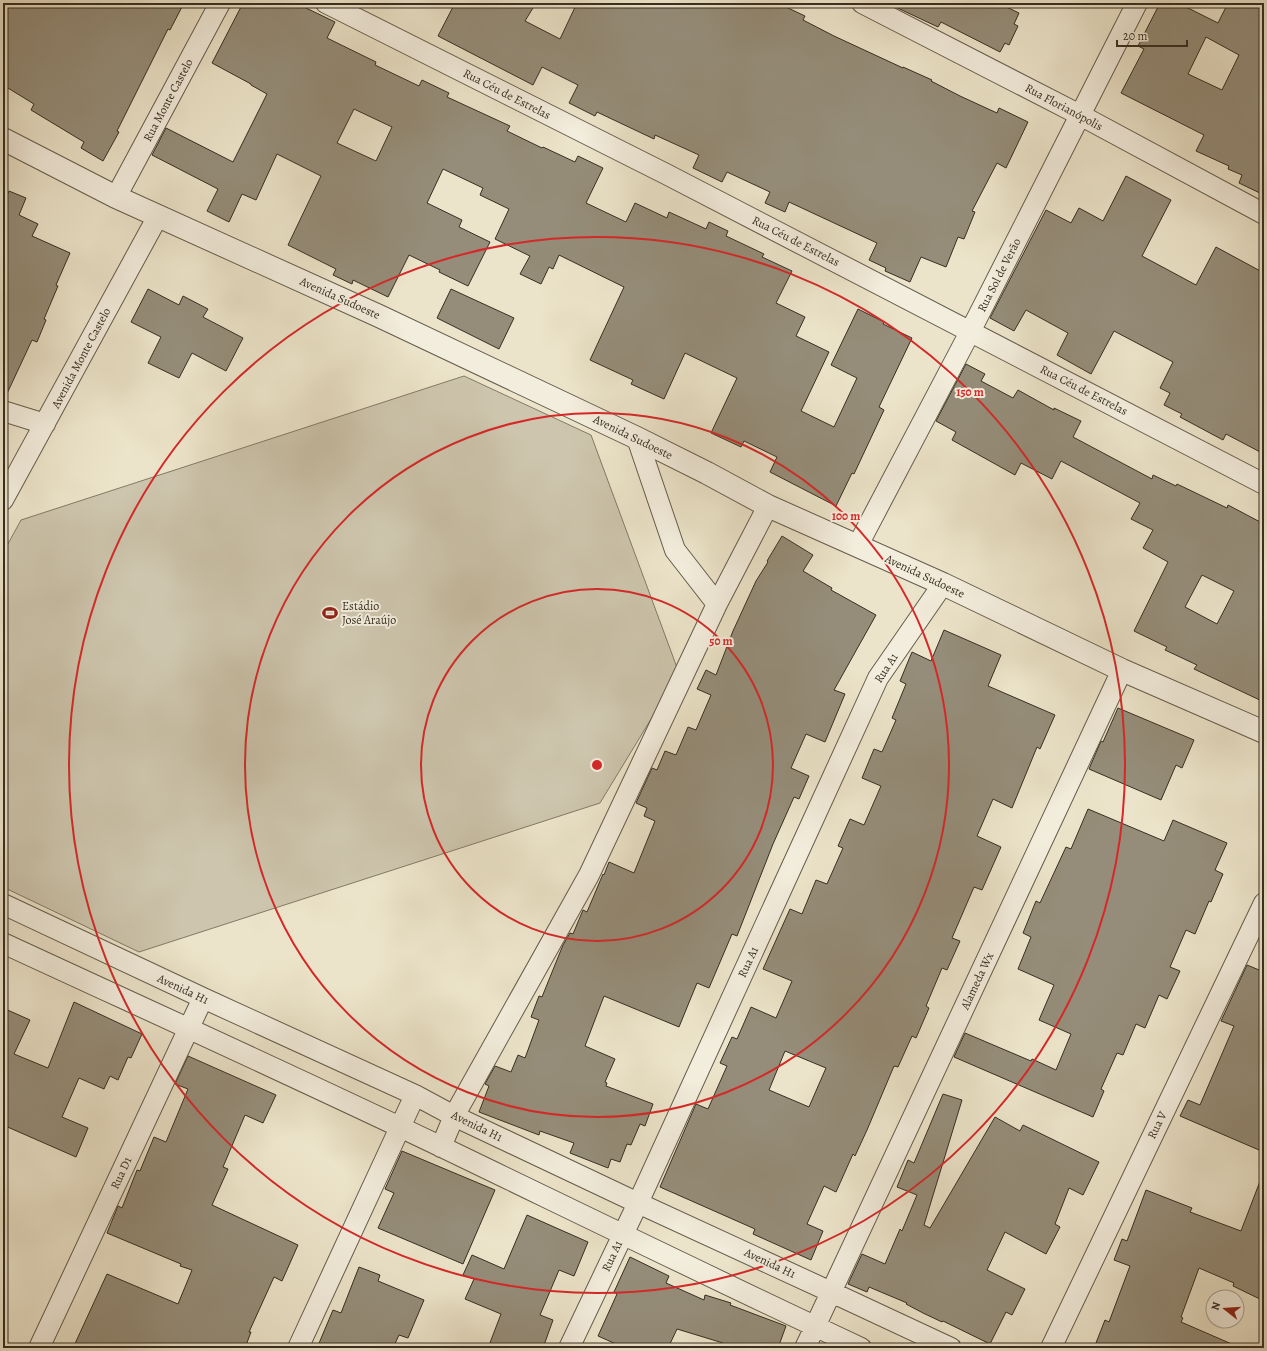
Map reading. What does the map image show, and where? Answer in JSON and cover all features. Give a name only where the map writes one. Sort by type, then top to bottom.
[{"type":"street","name":"Rua Monte Castelo","points":[[116,197],[220,3]]},
{"type":"street","name":"Rua Céu de Estrelas","points":[[326,3],[666,174],[1264,484]]},
{"type":"street","name":"Rua Florianópolis","points":[[862,3],[1080,115],[1264,214]]},
{"type":"street","name":"Rua Sol de Verão","points":[[858,545],[970,332],[1137,3]]},
{"type":"street","name":"Avenida Sudoeste","points":[[3,139],[116,197],[379,316],[636,438],[768,506],[943,584],[1122,670],[1264,732]]},
{"type":"street","name":"Avenida Monte Castelo","points":[[3,500],[158,216]]},
{"type":"street","points":[[3,410],[45,424]]},
{"type":"street","points":[[636,438],[674,550],[717,604]]},
{"type":"street","points":[[441,1147],[454,1116],[589,875],[717,604],[768,506]]},
{"type":"street","name":"Rua A1","points":[[569,1348],[638,1203],[878,678],[943,584]]},
{"type":"street","name":"Alameda Wx","points":[[805,1348],[1122,670]]},
{"type":"street","name":"Rua V","points":[[1051,1348],[1264,903]]},
{"type":"street","name":"Avenida H1","points":[[3,904],[415,1095],[454,1116],[950,1348]]},
{"type":"street","points":[[3,943],[441,1147],[622,1235],[862,1348]]},
{"type":"street","name":"Rua D1","points":[[39,1348],[203,998]]},
{"type":"street","points":[[298,1348],[415,1095]]},
{"type":"shaded area","name":"Estádio José Araújo","points":[[464,376],[591,435],[679,673],[600,803],[139,952],[3,887],[3,553],[21,520]]},
{"type":"building","points":[[3,3],[184,3],[170,30],[168,29],[117,131],[119,132],[103,161],[81,148],[84,142],[31,110],[34,104],[3,85]]},
{"type":"building","points":[[243,3],[308,3],[306,8],[335,22],[327,38],[376,62],[375,65],[419,86],[422,80],[449,93],[447,97],[510,126],[507,131],[542,148],[543,147],[575,162],[578,156],[603,168],[586,203],[626,222],[635,203],[667,218],[669,212],[706,229],[709,222],[728,231],[726,236],[764,254],[762,257],[792,271],[776,303],[805,317],[796,336],[829,352],[801,411],[834,427],[857,378],[831,365],[858,309],[884,322],[883,324],[912,338],[879,407],[884,410],[854,474],[852,473],[836,506],[770,472],[777,457],[744,441],[741,447],[711,433],[737,378],[685,353],[664,399],[631,384],[633,380],[590,360],[624,287],[559,255],[553,269],[549,267],[541,284],[520,274],[530,256],[495,239],[509,209],[480,195],[483,188],[443,169],[427,203],[462,220],[459,227],[490,242],[468,286],[409,255],[388,297],[353,280],[352,284],[333,275],[336,269],[288,245],[321,176],[277,154],[256,200],[242,194],[229,222],[207,211],[218,189],[152,155],[166,128],[233,162],[267,94],[212,63]],"holes":[[[354,109],[392,127],[376,161],[337,143]]]},
{"type":"building","points":[[455,3],[536,3],[525,21],[560,39],[577,3],[791,3],[788,8],[805,16],[803,20],[834,36],[932,80],[931,81],[960,96],[997,113],[999,108],[1028,122],[1006,168],[997,163],[972,211],[975,212],[964,239],[958,237],[946,267],[921,257],[910,282],[885,271],[886,268],[869,260],[877,243],[789,202],[785,212],[765,203],[770,192],[727,172],[722,182],[693,168],[699,155],[655,135],[654,139],[597,112],[595,116],[569,103],[578,85],[542,67],[533,85],[438,36]]},
{"type":"building","points":[[887,3],[998,3],[1019,13],[1014,24],[1018,26],[1009,45],[1005,43],[1000,52],[941,22],[938,27]]},
{"type":"building","points":[[1160,3],[1178,3],[1218,23],[1228,3],[1249,3],[1264,11],[1264,195],[1239,183],[1242,175],[1228,169],[1229,166],[1196,151],[1204,135],[1121,93],[1144,49],[1138,46]],"holes":[[[1206,37],[1239,55],[1222,90],[1188,74]]]},
{"type":"building","points":[[1126,176],[1171,200],[1142,256],[1196,285],[1216,247],[1264,273],[1264,454],[1226,434],[1223,440],[1180,417],[1182,414],[1164,405],[1170,393],[1160,388],[1173,362],[1114,331],[1091,374],[1057,355],[1068,333],[1026,310],[1014,331],[990,318],[1046,210],[1071,223],[1079,208],[1103,221]]},
{"type":"building","points":[[9,191],[26,198],[19,215],[38,224],[32,236],[70,253],[56,285],[58,286],[44,319],[46,320],[37,342],[32,340],[3,400],[3,205]]},
{"type":"building","points":[[148,289],[179,305],[183,296],[208,309],[203,317],[243,338],[226,371],[192,353],[179,378],[148,363],[161,337],[131,322]]},
{"type":"building","points":[[451,289],[514,318],[499,349],[437,318]]},
{"type":"building","points":[[966,364],[985,374],[981,381],[1013,398],[1018,390],[1054,410],[1054,408],[1081,421],[1073,437],[1152,479],[1153,475],[1176,486],[1177,484],[1227,508],[1228,505],[1264,524],[1264,702],[1194,669],[1197,665],[1165,650],[1167,647],[1134,631],[1168,562],[1143,548],[1153,530],[1131,519],[1140,503],[1061,461],[1052,479],[1021,463],[1015,475],[952,440],[956,432],[936,421]],"holes":[[[1202,575],[1234,591],[1217,624],[1185,607]]]},
{"type":"building","points":[[782,536],[813,555],[803,571],[832,588],[831,590],[876,615],[834,690],[845,694],[825,742],[806,734],[791,768],[809,776],[799,799],[794,797],[773,844],[737,936],[732,934],[709,988],[697,983],[679,1027],[604,996],[585,1046],[615,1059],[605,1082],[607,1083],[606,1086],[653,1104],[645,1126],[640,1124],[631,1145],[627,1144],[620,1162],[611,1159],[608,1168],[570,1153],[574,1143],[540,1131],[539,1135],[479,1112],[489,1086],[485,1084],[495,1066],[511,1072],[518,1055],[525,1058],[539,1020],[531,1017],[539,996],[542,997],[563,945],[570,933],[573,934],[583,910],[587,912],[609,862],[634,873],[655,821],[644,816],[647,808],[636,803],[652,768],[657,770],[665,751],[676,755],[688,727],[696,730],[711,695],[697,689],[706,670],[716,675],[733,631],[756,581]]},
{"type":"building","points":[[944,630],[1001,655],[988,686],[1055,715],[1040,749],[1037,747],[1012,808],[993,799],[977,836],[1001,847],[982,890],[974,887],[952,938],[960,941],[947,970],[942,968],[926,1006],[929,1008],[916,1038],[912,1036],[898,1067],[894,1066],[855,1156],[853,1154],[836,1192],[824,1186],[807,1224],[823,1231],[811,1260],[753,1234],[755,1229],[660,1187],[696,1104],[708,1109],[727,1066],[720,1063],[732,1037],[737,1039],[751,1007],[776,1018],[792,981],[763,969],[790,909],[802,914],[816,880],[827,884],[843,848],[838,846],[850,819],[864,825],[881,786],[862,778],[874,749],[882,752],[896,720],[892,718],[906,684],[900,681],[912,652],[931,661]],"holes":[[[785,1051],[826,1068],[809,1107],[769,1090]]]},
{"type":"building","points":[[1118,708],[1194,740],[1182,768],[1176,765],[1161,800],[1089,769]]},
{"type":"building","points":[[1088,809],[1164,841],[1173,820],[1227,843],[1215,870],[1223,874],[1211,902],[1209,901],[1195,934],[1186,930],[1170,967],[1180,971],[1167,999],[1159,995],[1145,1028],[1136,1024],[1123,1055],[1117,1053],[1101,1089],[1104,1091],[1093,1117],[954,1057],[965,1033],[1056,1070],[1071,1034],[1039,1020],[1054,985],[1018,969],[1031,937],[1023,933],[1036,901],[1040,903],[1066,847],[1071,849]]},
{"type":"building","points":[[1247,965],[1264,972],[1264,1139],[1259,1150],[1180,1116],[1188,1100],[1200,1105],[1234,1026],[1221,1021]]},
{"type":"building","points":[[74,1002],[142,1034],[131,1058],[128,1057],[118,1080],[110,1076],[104,1089],[79,1078],[62,1117],[88,1128],[76,1157],[3,1125],[3,1008],[30,1020],[14,1054],[48,1068]]},
{"type":"building","points":[[188,1056],[276,1095],[263,1123],[245,1115],[223,1167],[228,1169],[212,1205],[298,1245],[282,1281],[274,1277],[249,1332],[251,1332],[245,1348],[73,1348],[107,1274],[178,1304],[192,1270],[107,1233],[118,1206],[122,1208],[137,1170],[140,1171],[154,1137],[166,1142],[188,1089],[175,1084]]},
{"type":"building","points":[[943,1094],[962,1100],[924,1225],[930,1228],[995,1117],[1020,1131],[1023,1125],[1099,1162],[1083,1195],[1069,1188],[1055,1224],[1060,1227],[1046,1254],[1005,1232],[987,1270],[1025,1289],[1012,1315],[1006,1312],[990,1344],[923,1313],[906,1304],[907,1303],[869,1287],[867,1292],[848,1284],[862,1254],[885,1264],[900,1229],[902,1231],[917,1195],[897,1187],[908,1160],[914,1163]]},
{"type":"building","points":[[402,1151],[495,1190],[463,1264],[378,1228],[394,1193],[385,1189]]},
{"type":"building","points":[[1262,1176],[1264,1176],[1264,1301],[1245,1292],[1245,1289],[1239,1289],[1233,1286],[1234,1283],[1199,1268],[1181,1317],[1183,1318],[1181,1322],[1241,1348],[1094,1348],[1105,1320],[1109,1322],[1130,1266],[1114,1260],[1122,1239],[1127,1241],[1146,1190],[1192,1208],[1190,1212],[1241,1231]]},
{"type":"building","points":[[527,1215],[588,1242],[574,1276],[559,1270],[540,1315],[553,1320],[543,1348],[488,1348],[501,1314],[465,1299],[474,1279],[463,1275],[472,1255],[504,1269]]},
{"type":"building","points":[[630,1257],[669,1276],[666,1283],[704,1300],[705,1295],[731,1303],[730,1305],[786,1326],[778,1348],[721,1348],[723,1343],[677,1329],[668,1348],[625,1348],[598,1336],[617,1294],[614,1292]]},
{"type":"building","points":[[359,1267],[380,1275],[378,1281],[424,1300],[408,1338],[399,1335],[393,1348],[317,1348],[333,1310],[341,1313]]},
{"type":"place","name":"Estádio José Araújo","points":[[330,613]]}]
